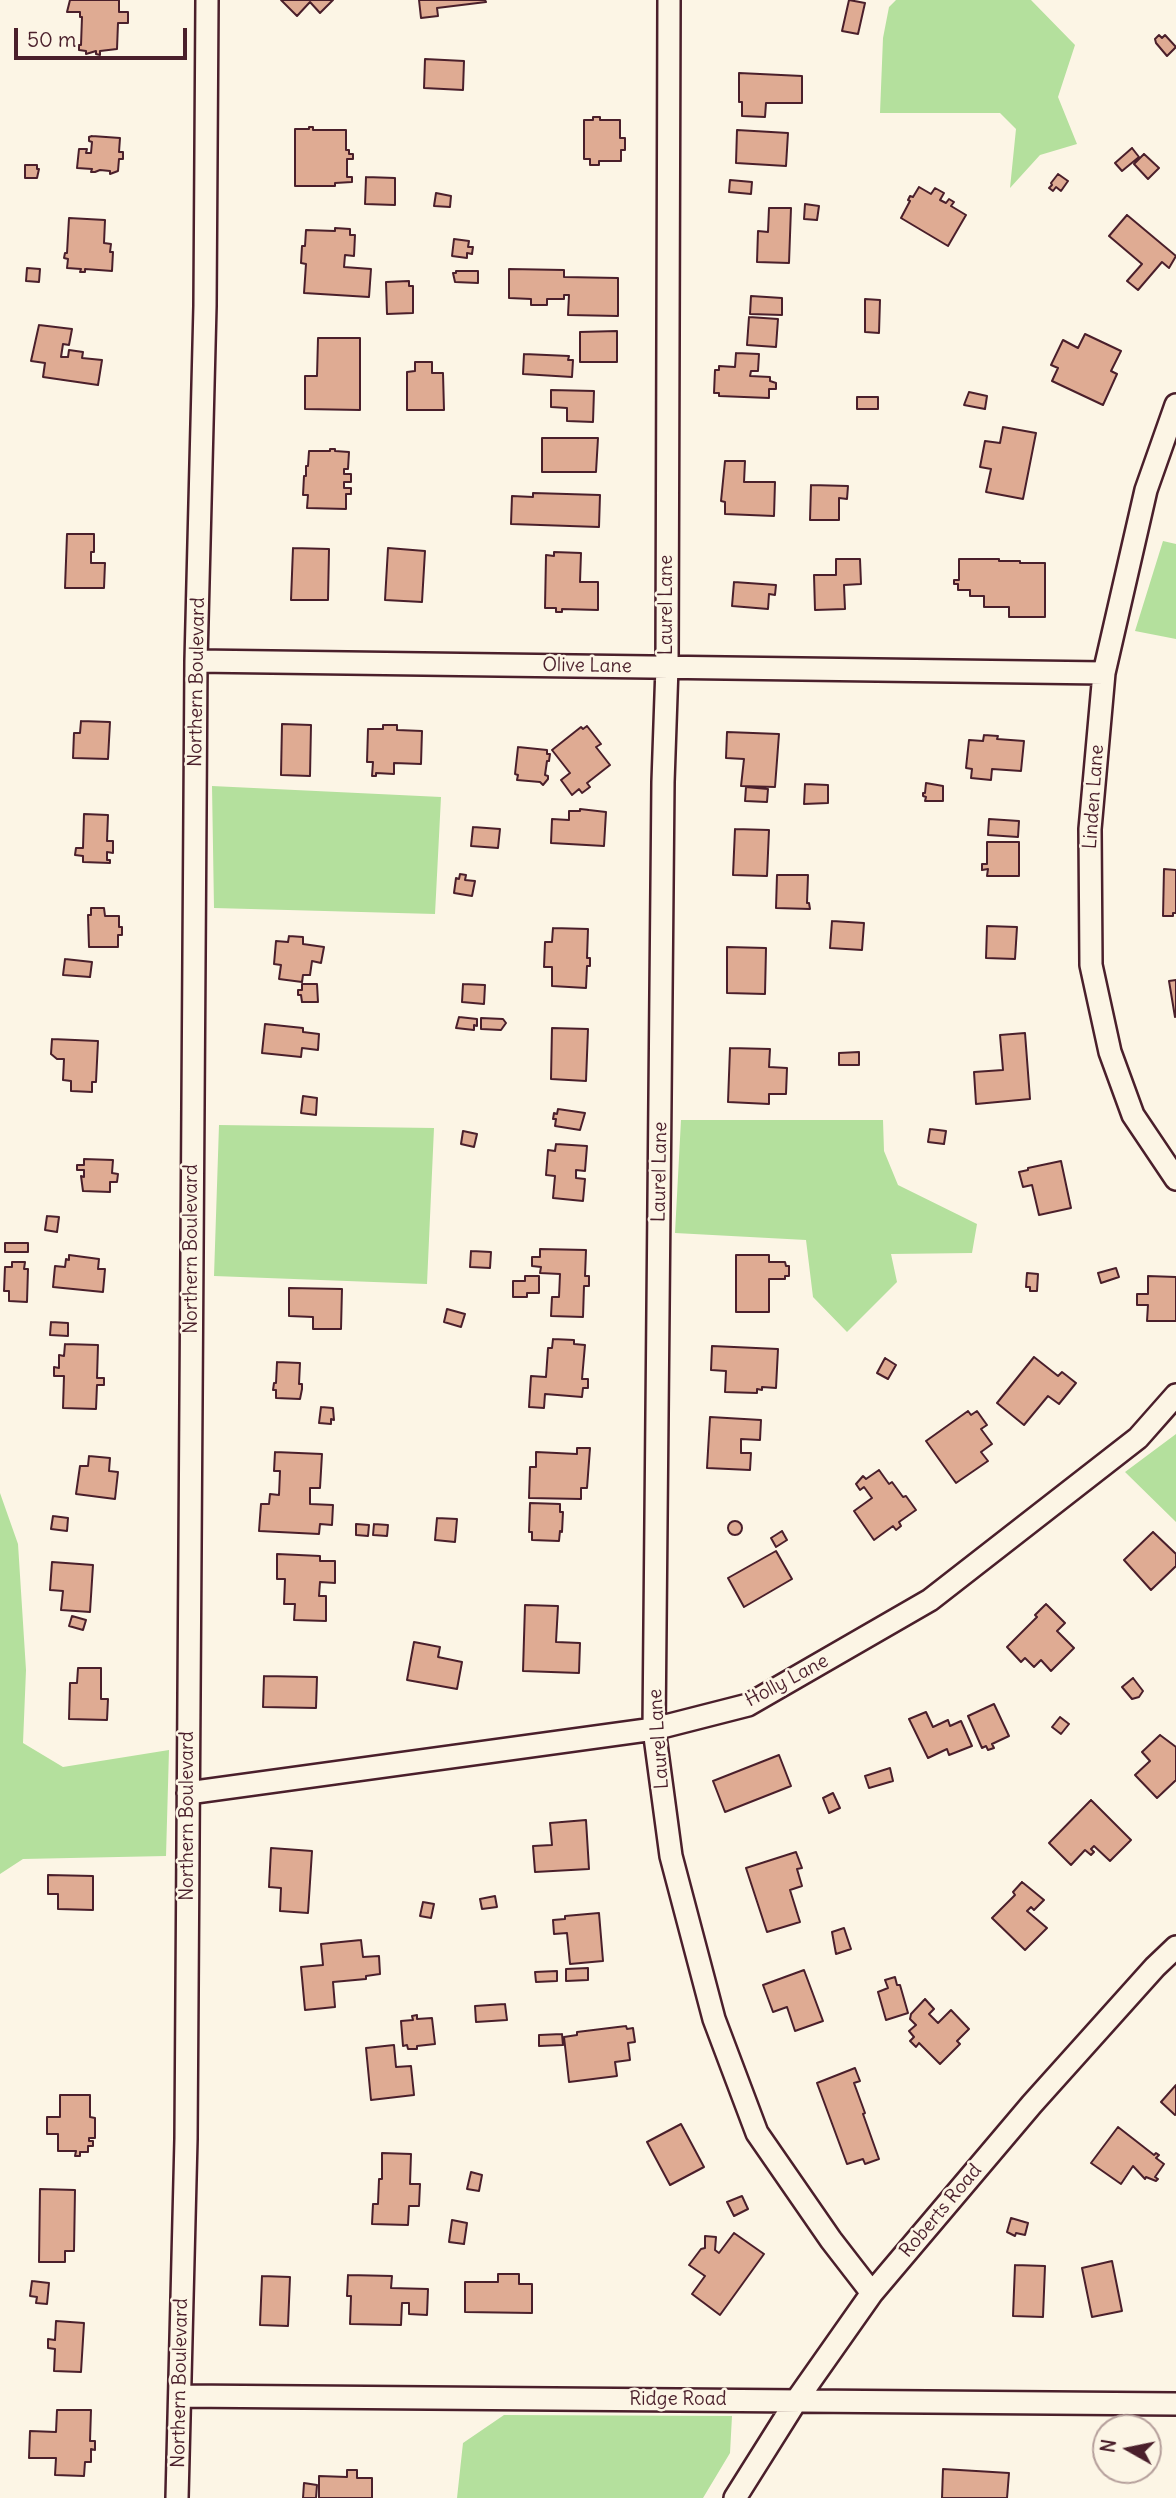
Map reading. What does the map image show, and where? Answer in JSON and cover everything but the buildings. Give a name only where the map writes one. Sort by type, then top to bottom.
[{"type":"street","name":"Northern Boulevard","points":[[177,2498],[186,2138],[196,661],[205,306],[207,0]]},
{"type":"street","name":"Laurel Lane","points":[[669,0],[667,667],[663,810],[654,1729],[671,1856],[714,2020],[757,2133],[816,2219],[872,2293]]},
{"type":"street","name":"Linden Lane","points":[[1176,405],[1146,490],[1104,673],[1090,829],[1091,965],[1110,1052],[1133,1115],[1176,1180]]},
{"type":"street","name":"Olive Lane","points":[[196,661],[1104,673]]},
{"type":"street","name":"Holly Lane","points":[[188,1793],[654,1729],[748,1705],[930,1601],[1138,1438],[1176,1395]]},
{"type":"street","name":"Roberts Road","points":[[735,2498],[796,2401],[872,2293],[1032,2104],[1176,1947]]},
{"type":"street","name":"Ridge Road","points":[[180,2396],[1176,2404]]},
{"type":"green space","points":[[896,0],[1031,0],[1075,45],[1058,97],[1077,144],[1040,155],[1010,188],[1016,129],[1000,113],[880,113],[883,38],[889,7]]},
{"type":"green space","points":[[1163,541],[1176,544],[1176,639],[1135,631]]},
{"type":"green space","points":[[212,786],[441,797],[435,914],[214,908]]},
{"type":"green space","points":[[681,1120],[883,1120],[884,1151],[898,1185],[977,1224],[972,1253],[891,1254],[897,1282],[847,1332],[813,1297],[806,1240],[675,1233]]},
{"type":"green space","points":[[219,1125],[434,1128],[427,1284],[214,1276]]},
{"type":"green space","points":[[1176,1434],[1176,1522],[1125,1472]]},
{"type":"green space","points":[[0,1493],[18,1544],[26,1670],[23,1743],[63,1767],[169,1750],[166,1856],[23,1859],[0,1874]]},
{"type":"green space","points":[[504,2415],[732,2416],[730,2453],[703,2498],[457,2498],[463,2443]]}]
